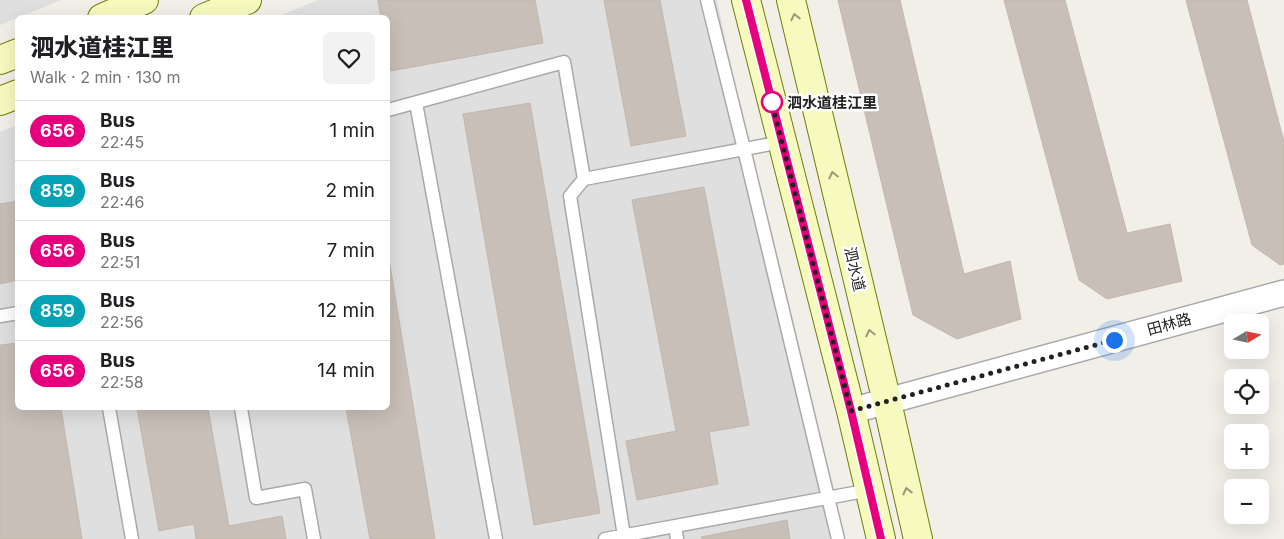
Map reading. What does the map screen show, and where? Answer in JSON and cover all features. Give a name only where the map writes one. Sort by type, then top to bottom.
[{"type":"street","points":[[109,15],[144,0]]},
{"type":"street","points":[[211,15],[247,0]]},
{"type":"street","points":[[746,0],[851,411],[881,539]]},
{"type":"street","name":"泗水道","points":[[790,0],[918,539]]},
{"type":"street","points":[[0,60],[15,53]]},
{"type":"street","points":[[0,101],[15,95]]},
{"type":"street","name":"田林路","points":[[851,411],[1284,293]]},
{"type":"lane","points":[[706,0],[838,539]]},
{"type":"lane","points":[[390,109],[564,62],[584,180]]},
{"type":"lane","points":[[416,102],[496,539]]},
{"type":"lane","points":[[624,536],[570,196],[584,180],[782,142]]},
{"type":"lane","points":[[0,316],[15,314]]},
{"type":"lane","points":[[109,410],[132,539]]},
{"type":"lane","points":[[241,410],[256,498],[305,489],[314,539]]},
{"type":"lane","points":[[605,539],[676,533],[870,490]]},
{"type":"shaded area","points":[[0,0],[61,0],[24,15],[15,15],[15,19],[0,25]]},
{"type":"shaded area","points":[[318,0],[717,0],[830,539],[0,539],[0,132],[15,126],[15,410],[390,410],[390,15],[282,15]]},
{"type":"building","points":[[378,0],[535,0],[543,43],[391,71],[390,15],[380,15]]},
{"type":"building","points":[[604,0],[660,0],[686,136],[631,146]]},
{"type":"building","points":[[838,0],[900,0],[964,274],[1010,261],[1021,319],[957,339],[913,315]]},
{"type":"building","points":[[1004,0],[1065,0],[1127,233],[1170,224],[1182,281],[1107,299],[1079,280]]},
{"type":"building","points":[[1186,0],[1247,0],[1284,142],[1284,264],[1280,265],[1252,245]]},
{"type":"building","points":[[530,103],[600,513],[534,525],[463,114]]},
{"type":"building","points":[[704,187],[749,425],[709,432],[718,484],[637,500],[626,441],[676,431],[632,200]]},
{"type":"building","points":[[15,202],[15,281],[0,284],[0,204]]},
{"type":"building","points":[[390,265],[435,539],[370,539],[346,410],[390,410]]},
{"type":"building","points":[[15,343],[15,410],[61,410],[82,539],[0,539],[0,345]]},
{"type":"building","points":[[137,410],[208,410],[229,526],[282,516],[286,539],[196,539],[194,524],[159,531]]},
{"type":"building","points":[[787,520],[790,539],[702,539],[701,537]]},
{"type":"bus line","name":"656","points":[[746,0],[851,411],[881,539]]},
{"type":"place","name":"泗水道桂江里","points":[[772,102]]},
{"type":"route","points":[[772,102],[771,100],[851,411],[1114,340]]}]
